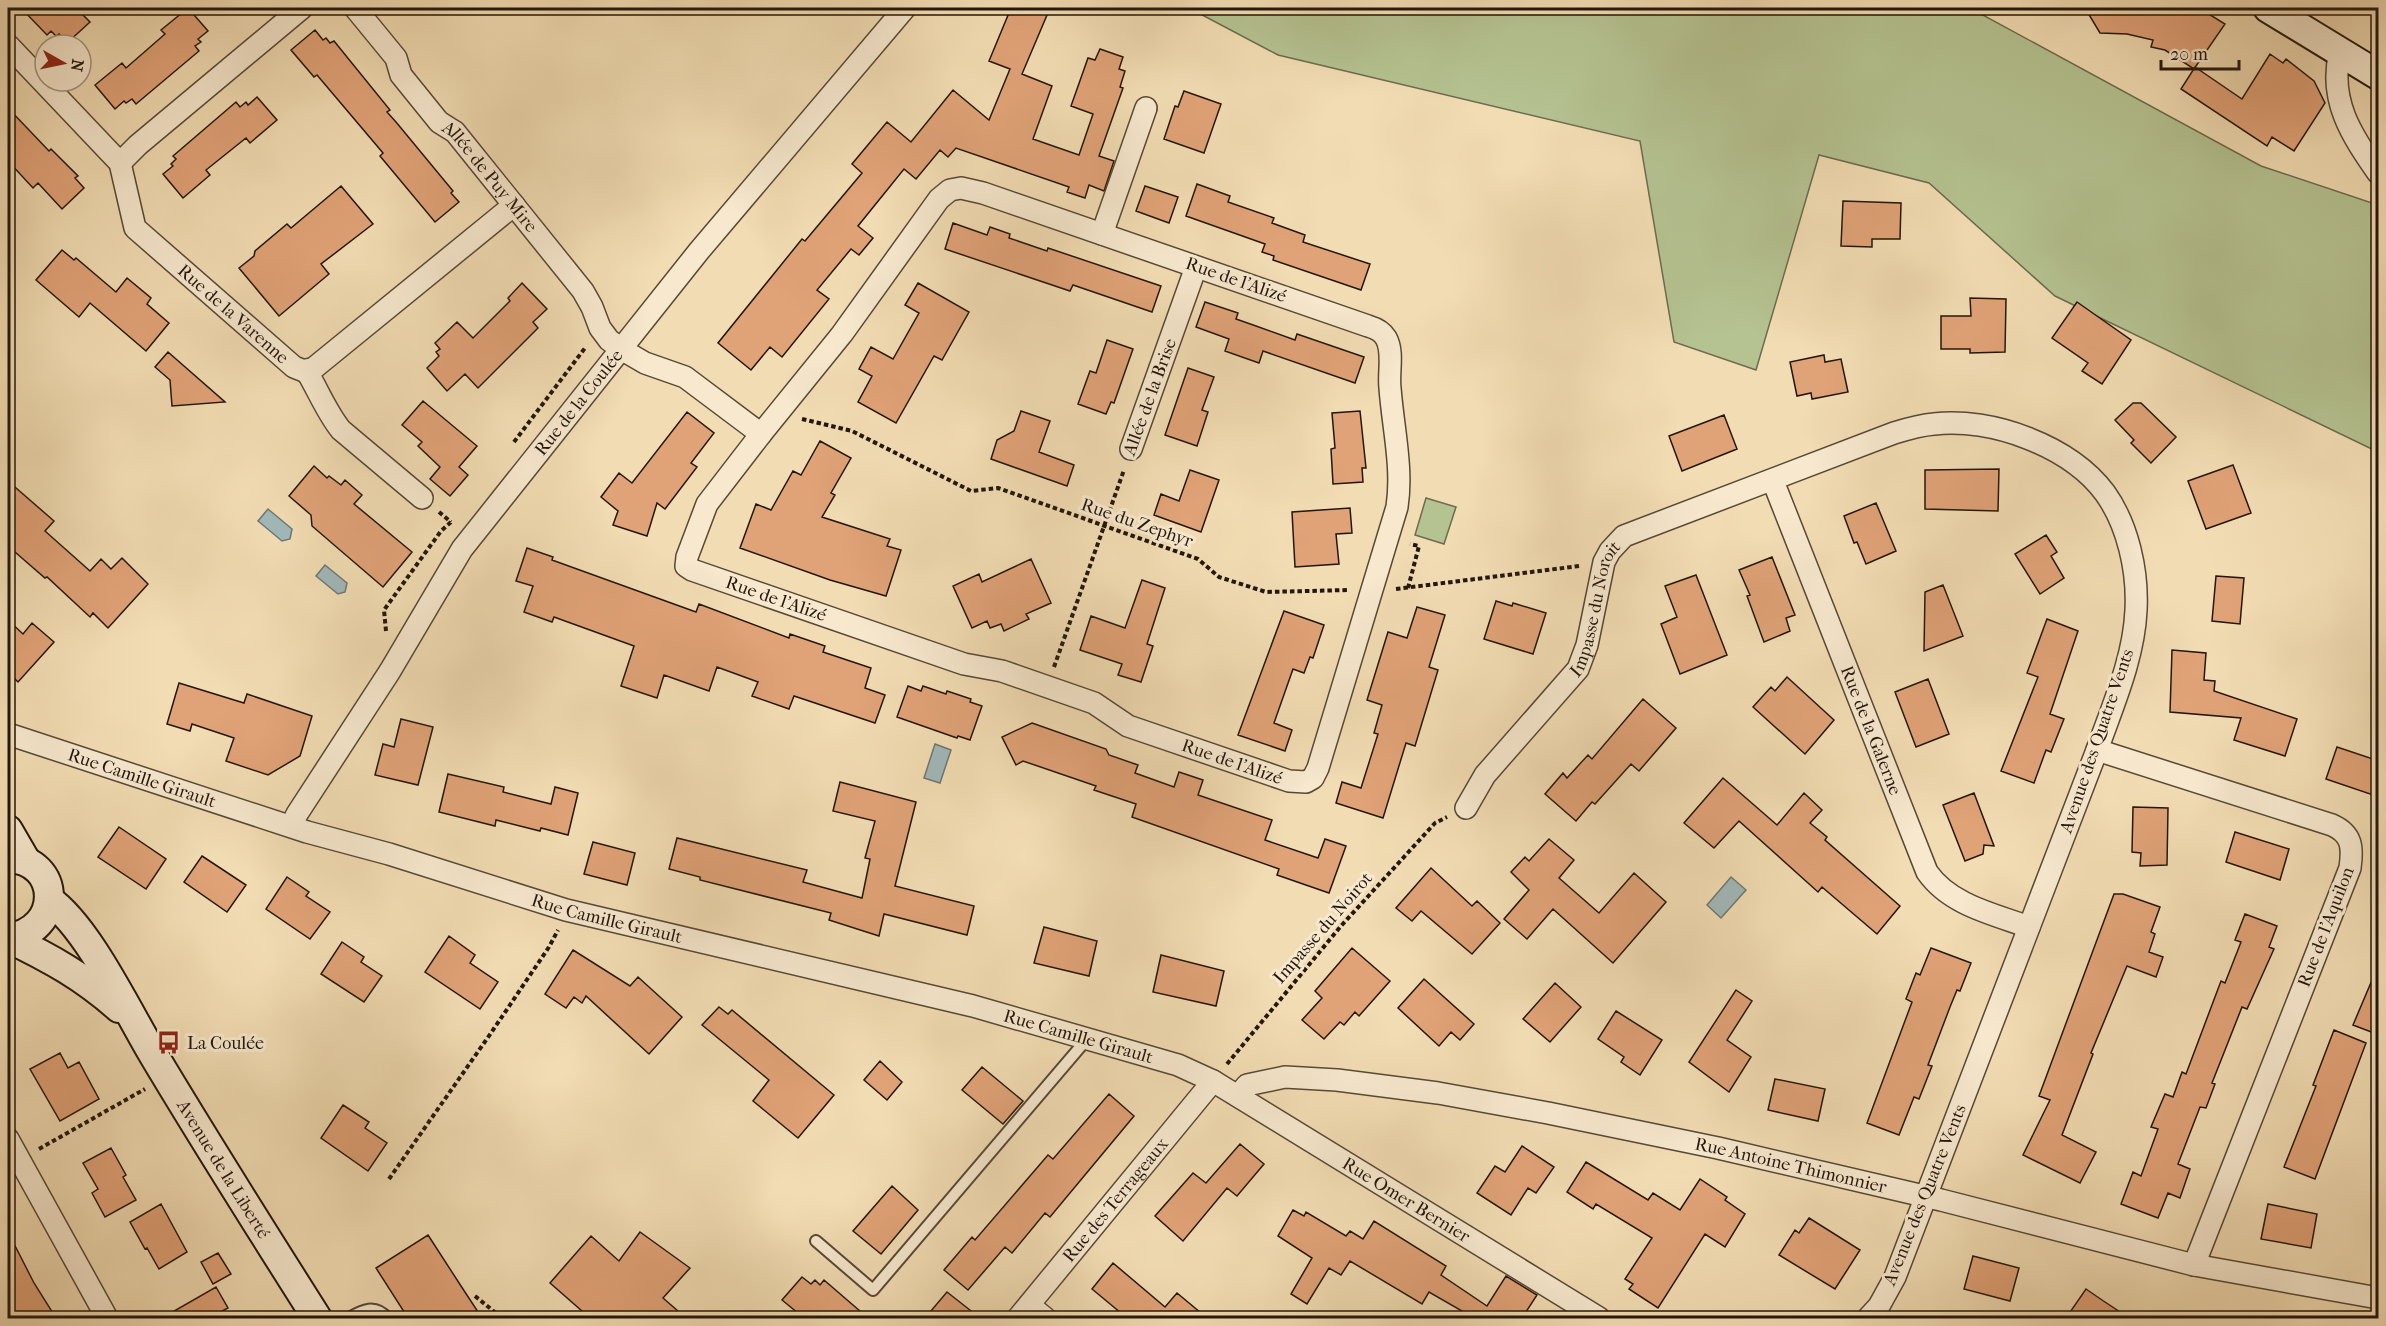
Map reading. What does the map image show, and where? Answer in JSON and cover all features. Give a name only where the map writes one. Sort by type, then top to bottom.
[{"type":"street","points":[[8,45],[120,163],[138,145],[302,8]]},
{"type":"street","name":"Allée de Puy Mire","points":[[355,8],[396,58],[401,75],[439,122],[455,132],[583,291],[600,328],[609,340],[621,349]]},
{"type":"street","name":"Rue de la Coulée","points":[[291,826],[390,671],[462,549],[759,178],[905,8]]},
{"type":"street","points":[[2268,8],[2379,75]]},
{"type":"street","points":[[2340,52],[2336,66],[2343,118],[2354,139],[2379,173]]},
{"type":"street","points":[[1102,234],[1146,108]]},
{"type":"street","name":"Rue de la Varenne","points":[[120,163],[135,228],[294,368],[306,370],[314,368],[513,205]]},
{"type":"street","name":"Rue de l'Alizé","points":[[961,188],[983,193],[1196,267],[1379,330],[1386,339],[1390,354],[1389,387],[1399,492],[1397,507],[1318,768],[1312,778],[1306,782],[1289,781],[1128,726],[1094,703],[1002,671],[954,660],[686,566],[687,557],[704,510],[760,434],[842,333],[939,199],[950,190],[961,188]]},
{"type":"street","name":"Allée de la Brise","points":[[1131,449],[1196,267]]},
{"type":"street","points":[[621,349],[645,363],[685,377],[760,434]]},
{"type":"street","points":[[306,370],[324,399],[331,417],[341,430],[422,498]]},
{"type":"street","name":"Avenue des Quatre Vents","points":[[1773,481],[1894,433],[1934,423],[1955,423],[2001,430],[2040,443],[2066,458],[2090,477],[2105,494],[2119,518],[2128,542],[2134,575],[2136,610],[2128,659],[2097,750],[1895,1277],[1879,1306],[1868,1318]]},
{"type":"street","name":"Impasse du Noroit","points":[[1466,808],[1485,775],[1578,669],[1587,645],[1604,562],[1610,550],[1624,536],[1773,481]]},
{"type":"street","name":"Rue de la Galerne","points":[[1773,481],[1928,872],[1935,884],[1947,894],[2029,927]]},
{"type":"street","name":"Rue Camille Girault","points":[[8,735],[291,826],[389,854],[566,910],[961,1003],[1178,1065],[1213,1081]]},
{"type":"street","name":"Rue de l'Aquilon","points":[[2097,750],[2332,825],[2343,830],[2353,850],[2350,868],[2194,1265]]},
{"type":"street","name":"Avenue de la Liberté","points":[[8,830],[17,860],[36,868],[48,888],[49,900],[40,923],[20,937],[8,938]]},
{"type":"street","name":"Avenue de la Liberté","points":[[49,900],[63,909],[99,961],[166,1077],[317,1318]]},
{"type":"street","name":"Avenue de la Liberté","points":[[8,938],[58,962],[102,992],[132,1020]]},
{"type":"street","name":"Rue Antoine Thimonnier","points":[[1238,1096],[1247,1085],[1285,1077],[1391,1086],[1548,1113],[1707,1146],[1926,1197],[2194,1265],[2379,1298]]},
{"type":"street","name":"Rue Omer Bernier","points":[[1213,1081],[1599,1318]]},
{"type":"street","name":"Rue des Terrageaux","points":[[1023,1312],[1213,1081]]},
{"type":"street","points":[[8,1139],[107,1318]]},
{"type":"street","points":[[1023,1312],[1045,1318]]},
{"type":"lane","points":[[816,1241],[873,1290],[1087,1038]]},
{"type":"lane","points":[[349,1318],[370,1309],[379,1310],[387,1318]]},
{"type":"path","name":"Rue du Zephyr","points":[[778,412],[852,431],[971,490],[998,489],[1198,559],[1219,577],[1266,592],[1408,588],[1604,562]]},
{"type":"path","name":"Allée de la Brise","points":[[1047,687],[1131,449]]},
{"type":"path","name":"Impasse du Noirot","points":[[1213,1081],[1341,926],[1435,823],[1466,808]]},
{"type":"path","points":[[389,1179],[549,947],[566,910]]},
{"type":"path","points":[[20,1160],[166,1077]]},
{"type":"path","points":[[475,1296],[502,1318]]},
{"type":"green space","points":[[1189,8],[1970,8],[2261,166],[2378,205],[2378,452],[2055,296],[1929,183],[1819,155],[1756,370],[1674,342],[1640,141],[1278,55]]},
{"type":"green space","points":[[1426,498],[1456,507],[1444,544],[1415,535]]},
{"type":"water","points":[[268,509],[292,529],[290,539],[282,541],[258,521]]},
{"type":"water","points":[[325,565],[347,583],[345,592],[338,594],[316,576]]},
{"type":"water","points":[[935,744],[951,750],[940,783],[924,778]]},
{"type":"water","points":[[1731,877],[1746,890],[1721,918],[1707,905]]},
{"type":"building","points":[[21,8],[76,8],[90,22],[78,33],[53,33],[51,31],[45,33]]},
{"type":"building","points":[[188,8],[208,31],[198,39],[201,42],[195,46],[199,51],[136,104],[132,99],[126,103],[124,101],[115,109],[95,85],[122,63],[126,68],[165,34],[161,30]]},
{"type":"building","points":[[1011,8],[1050,8],[1022,74],[1052,86],[1033,139],[1079,155],[1093,114],[1071,106],[1088,58],[1095,60],[1100,49],[1123,57],[1119,69],[1125,71],[1120,87],[1123,88],[1099,156],[1114,161],[1104,191],[1089,185],[1085,198],[1067,192],[1069,187],[956,148],[948,157],[940,150],[916,179],[904,169],[858,226],[873,238],[859,255],[851,249],[817,290],[829,299],[782,357],[770,347],[751,370],[718,343],[802,239],[805,241],[862,173],[852,164],[887,122],[911,142],[953,90],[989,120],[1010,69],[989,61]]},
{"type":"building","points":[[2085,8],[2199,8],[2225,24],[2194,69],[2165,50],[2151,47],[2153,40],[2127,34],[2100,33]]},
{"type":"building","points":[[315,30],[323,40],[326,38],[330,43],[334,41],[390,110],[387,112],[453,191],[451,193],[459,202],[435,222],[380,156],[383,153],[317,75],[314,77],[291,50]]},
{"type":"building","points":[[2270,54],[2283,63],[2286,59],[2314,81],[2325,103],[2294,151],[2272,137],[2267,146],[2181,89],[2195,67],[2242,99]]},
{"type":"building","points":[[1184,91],[1221,104],[1204,153],[1164,139],[1175,106],[1178,107]]},
{"type":"building","points":[[257,97],[277,120],[250,143],[246,138],[206,170],[210,175],[183,198],[163,174],[173,166],[171,164],[176,159],[173,156],[236,102],[240,107],[246,102],[248,105]]},
{"type":"building","points":[[8,108],[49,151],[51,149],[78,176],[75,178],[84,188],[62,209],[38,183],[33,188],[8,161]]},
{"type":"building","points":[[1197,184],[1230,196],[1228,202],[1274,218],[1272,223],[1305,235],[1303,242],[1370,264],[1361,290],[1273,260],[1274,256],[1262,252],[1265,244],[1186,216]]},
{"type":"building","points":[[341,186],[373,224],[321,264],[329,274],[279,316],[239,268],[287,224],[291,228]]},
{"type":"building","points":[[1145,186],[1178,197],[1169,223],[1136,211]]},
{"type":"building","points":[[1843,201],[1901,203],[1900,239],[1872,239],[1872,247],[1841,246]]},
{"type":"building","points":[[953,223],[987,235],[990,227],[1010,234],[1009,238],[1047,251],[1048,248],[1161,286],[1152,312],[1073,285],[1070,291],[945,249]]},
{"type":"building","points":[[62,250],[74,260],[76,258],[116,292],[127,278],[151,298],[147,304],[169,323],[146,351],[90,303],[79,317],[36,280]]},
{"type":"building","points":[[522,283],[547,309],[533,322],[538,328],[478,388],[465,374],[447,391],[427,368],[439,356],[436,352],[440,349],[435,343],[457,322],[473,338],[510,301],[508,298]]},
{"type":"building","points":[[918,283],[969,312],[942,360],[934,356],[896,423],[858,402],[872,376],[859,369],[871,347],[893,359],[919,313],[905,305]]},
{"type":"building","points":[[1970,298],[2006,299],[2005,352],[1970,353],[1970,349],[1941,349],[1941,316],[1971,316]]},
{"type":"building","points":[[1205,302],[1238,313],[1236,319],[1295,340],[1297,334],[1364,357],[1355,383],[1263,351],[1259,363],[1225,351],[1229,339],[1196,327]]},
{"type":"building","points":[[2077,302],[2131,340],[2102,384],[2082,371],[2088,363],[2052,338]]},
{"type":"building","points":[[1107,340],[1133,349],[1114,403],[1111,402],[1106,414],[1078,404],[1090,371],[1096,373]]},
{"type":"building","points":[[168,352],[225,402],[172,406],[170,380],[155,367]]},
{"type":"building","points":[[1824,355],[1825,362],[1841,359],[1848,392],[1812,399],[1811,393],[1797,396],[1790,362]]},
{"type":"building","points":[[1188,368],[1214,377],[1202,410],[1208,412],[1197,446],[1165,435]]},
{"type":"building","points":[[423,401],[477,446],[459,467],[468,475],[450,496],[430,479],[440,467],[418,446],[422,442],[402,425]]},
{"type":"building","points":[[2133,403],[2141,403],[2176,437],[2151,463],[2131,443],[2134,440],[2115,420]]},
{"type":"building","points":[[1021,411],[1050,421],[1039,452],[1074,465],[1067,486],[991,459],[997,440],[1014,431]]},
{"type":"building","points":[[1360,411],[1366,468],[1362,468],[1363,482],[1333,484],[1331,449],[1335,448],[1332,413]]},
{"type":"building","points":[[687,412],[714,433],[691,463],[697,467],[665,509],[657,503],[647,536],[613,525],[618,511],[601,497],[619,473],[632,483]]},
{"type":"building","points":[[1724,415],[1737,449],[1682,471],[1669,436]]},
{"type":"building","points":[[820,441],[851,458],[831,493],[835,495],[822,517],[890,539],[887,546],[901,550],[886,596],[830,580],[740,548],[756,504],[771,510],[793,471],[801,475]]},
{"type":"building","points":[[2233,465],[2251,513],[2206,529],[2188,481]]},
{"type":"building","points":[[314,466],[327,478],[329,476],[341,485],[345,480],[362,495],[354,504],[412,552],[383,587],[312,526],[311,515],[289,496]]},
{"type":"building","points":[[1999,469],[1998,511],[1925,509],[1925,470]]},
{"type":"building","points":[[1190,470],[1219,480],[1201,532],[1154,515],[1161,494],[1179,501]]},
{"type":"building","points":[[8,481],[54,521],[45,531],[90,571],[101,559],[111,569],[122,558],[148,584],[108,628],[93,613],[90,617],[47,577],[45,578],[8,546]]},
{"type":"building","points":[[1876,503],[1896,551],[1866,564],[1857,542],[1854,543],[1844,516]]},
{"type":"building","points":[[1350,508],[1352,533],[1336,534],[1339,564],[1295,567],[1292,512]]},
{"type":"building","points":[[2046,535],[2057,552],[2051,556],[2064,578],[2040,594],[2015,554]]},
{"type":"building","points":[[527,548],[553,557],[552,560],[696,612],[699,604],[789,638],[790,634],[825,646],[823,652],[871,668],[865,688],[885,695],[875,723],[794,696],[789,709],[752,696],[758,682],[717,667],[709,691],[664,675],[657,698],[621,686],[634,646],[554,617],[552,622],[524,612],[533,586],[516,581]]},
{"type":"building","points":[[1772,557],[1795,615],[1786,618],[1790,631],[1764,642],[1747,596],[1750,595],[1739,570]]},
{"type":"building","points":[[1031,559],[1051,603],[1026,614],[1029,619],[1004,631],[1001,624],[990,628],[987,621],[972,628],[953,586],[979,574],[982,582]]},
{"type":"building","points":[[1696,575],[1727,655],[1680,674],[1661,624],[1677,617],[1665,586]]},
{"type":"building","points":[[2216,576],[2244,578],[2240,624],[2212,621]]},
{"type":"building","points":[[1142,580],[1165,588],[1147,644],[1153,646],[1141,682],[1118,675],[1122,664],[1080,650],[1091,616],[1125,628]]},
{"type":"building","points":[[1943,585],[1963,636],[1924,651],[1925,592]]},
{"type":"building","points":[[1496,601],[1512,606],[1513,603],[1546,613],[1533,654],[1484,639]]},
{"type":"building","points":[[1417,607],[1445,615],[1429,667],[1438,670],[1415,746],[1406,743],[1383,818],[1336,803],[1342,782],[1361,788],[1378,734],[1374,733],[1382,705],[1367,700],[1388,632],[1407,638]]},
{"type":"building","points":[[1284,611],[1324,625],[1313,658],[1310,657],[1304,673],[1293,669],[1274,723],[1292,730],[1285,751],[1238,735]]},
{"type":"building","points":[[2047,619],[2078,631],[2050,714],[2064,719],[2051,752],[2046,750],[2034,783],[2001,771],[2038,677],[2027,673]]},
{"type":"building","points":[[8,620],[23,634],[32,623],[54,642],[18,682],[8,672]]},
{"type":"building","points":[[2172,650],[2206,653],[2204,680],[2215,681],[2214,691],[2297,719],[2285,756],[2234,740],[2241,718],[2170,712]]},
{"type":"building","points":[[1787,677],[1834,720],[1805,754],[1753,707],[1771,687],[1775,691]]},
{"type":"building","points":[[1928,679],[1949,734],[1916,747],[1895,692]]},
{"type":"building","points":[[179,683],[244,703],[247,694],[312,716],[300,756],[268,775],[226,761],[234,738],[192,724],[190,731],[167,724]]},
{"type":"building","points":[[908,686],[921,691],[923,686],[946,694],[947,691],[971,699],[970,702],[982,706],[970,740],[958,736],[957,738],[897,717]]},
{"type":"building","points":[[1643,699],[1676,728],[1639,771],[1631,764],[1595,804],[1592,802],[1576,821],[1545,794],[1563,773],[1567,778],[1588,755],[1592,759]]},
{"type":"building","points":[[401,719],[433,727],[418,785],[375,775],[383,744],[394,747]]},
{"type":"building","points":[[1032,723],[1106,749],[1109,755],[1138,765],[1135,773],[1174,787],[1179,772],[1203,780],[1198,795],[1272,820],[1265,840],[1318,858],[1325,839],[1346,846],[1329,893],[1277,875],[1279,869],[1132,817],[1136,804],[1094,790],[1096,786],[1023,761],[1016,765],[1002,737]]},
{"type":"building","points":[[2337,747],[2379,761],[2379,797],[2326,779]]},
{"type":"building","points":[[448,774],[504,787],[503,792],[551,804],[555,787],[578,793],[568,835],[496,820],[495,826],[439,812]]},
{"type":"building","points":[[1723,778],[1777,825],[1804,793],[1822,810],[1810,823],[1827,837],[1825,840],[1900,906],[1877,934],[1822,887],[1818,892],[1739,821],[1714,848],[1684,823]]},
{"type":"building","points":[[840,782],[916,802],[895,886],[974,906],[967,935],[884,914],[879,936],[829,920],[831,913],[700,880],[700,877],[669,869],[677,838],[807,870],[803,882],[862,898],[870,859],[865,858],[875,821],[833,811]]},
{"type":"building","points":[[1974,793],[1994,846],[1984,845],[1983,854],[1965,861],[1943,805]]},
{"type":"building","points":[[2133,807],[2168,808],[2167,865],[2140,866],[2141,853],[2132,852]]},
{"type":"building","points":[[119,827],[166,859],[146,889],[98,857]]},
{"type":"building","points":[[2235,832],[2289,849],[2280,880],[2226,862]]},
{"type":"building","points":[[1549,839],[1574,860],[1559,878],[1599,913],[1634,873],[1666,902],[1613,963],[1553,909],[1527,939],[1504,919],[1529,890],[1511,872],[1525,857],[1529,861]]},
{"type":"building","points":[[593,842],[635,853],[627,885],[584,874]]},
{"type":"building","points":[[202,856],[246,885],[227,912],[184,882]]},
{"type":"building","points":[[1431,868],[1472,906],[1477,901],[1500,923],[1472,954],[1421,911],[1412,921],[1396,908]]},
{"type":"building","points":[[287,877],[309,892],[306,896],[330,912],[310,939],[266,909]]},
{"type":"building","points":[[2114,894],[2123,894],[2160,907],[2151,932],[2155,934],[2149,952],[2163,957],[2156,977],[2127,966],[2091,1053],[2093,1054],[2062,1135],[2096,1152],[2080,1183],[2023,1155],[2050,1100],[2039,1096]]},
{"type":"building","points":[[2245,914],[2277,926],[2269,947],[2274,949],[2247,1009],[2242,1007],[2212,1083],[2215,1084],[2206,1108],[2200,1107],[2178,1164],[2190,1169],[2180,1198],[2168,1193],[2158,1218],[2121,1204],[2133,1172],[2141,1176],[2158,1129],[2151,1127],[2165,1094],[2173,1097],[2182,1072],[2186,1074],[2221,981],[2225,983],[2241,942],[2235,940]]},
{"type":"building","points":[[1044,927],[1097,941],[1089,976],[1034,963]]},
{"type":"building","points":[[449,936],[475,955],[470,963],[498,982],[480,1009],[425,972]]},
{"type":"building","points":[[342,942],[364,957],[361,962],[382,976],[364,1002],[321,974]]},
{"type":"building","points":[[1352,948],[1390,981],[1359,1016],[1355,1012],[1344,1025],[1340,1022],[1324,1039],[1302,1020],[1322,998],[1315,991]]},
{"type":"building","points":[[1931,948],[1971,963],[1960,991],[1957,990],[1950,1007],[1928,1065],[1932,1066],[1919,1099],[1914,1097],[1899,1135],[1867,1123],[1912,1002],[1906,999],[1916,973],[1920,975]]},
{"type":"building","points":[[573,950],[630,986],[638,977],[682,1017],[649,1054],[586,996],[582,1003],[574,997],[566,1008],[545,994]]},
{"type":"building","points":[[1161,955],[1224,971],[1216,1006],[1153,992]]},
{"type":"building","points":[[2379,966],[2379,1035],[2353,1025]]},
{"type":"building","points":[[1424,979],[1474,1024],[1460,1040],[1451,1032],[1439,1046],[1398,1008]]},
{"type":"building","points":[[1555,983],[1581,1007],[1550,1042],[1523,1019]]},
{"type":"building","points":[[1736,990],[1752,1001],[1727,1040],[1751,1057],[1729,1092],[1689,1062]]},
{"type":"building","points":[[719,1007],[728,1014],[732,1010],[834,1095],[798,1138],[753,1101],[769,1080],[702,1025]]},
{"type":"building","points":[[1616,1011],[1662,1040],[1640,1075],[1621,1062],[1624,1057],[1598,1039]]},
{"type":"building","points":[[2334,1030],[2366,1043],[2315,1179],[2284,1167],[2316,1086],[2313,1085]]},
{"type":"building","points":[[60,1053],[68,1068],[79,1062],[99,1099],[60,1121],[30,1069]]},
{"type":"building","points":[[880,1061],[902,1082],[887,1100],[864,1080]]},
{"type":"building","points":[[982,1067],[1023,1101],[1003,1124],[962,1090]]},
{"type":"building","points":[[1775,1079],[1825,1089],[1818,1121],[1768,1110]]},
{"type":"building","points":[[1109,1094],[1134,1116],[1050,1217],[1045,1213],[1012,1253],[1005,1247],[968,1290],[944,1270],[972,1237],[975,1240],[1048,1155],[1053,1159]]},
{"type":"building","points":[[343,1105],[369,1122],[365,1128],[387,1143],[368,1171],[321,1138]]},
{"type":"building","points":[[1240,1144],[1264,1164],[1237,1196],[1227,1188],[1183,1241],[1155,1216],[1193,1173],[1206,1183]]},
{"type":"building","points":[[1522,1146],[1554,1167],[1536,1193],[1528,1188],[1511,1215],[1477,1193],[1495,1166],[1505,1172]]},
{"type":"building","points":[[111,1148],[126,1175],[123,1177],[136,1200],[105,1217],[92,1193],[98,1189],[83,1163]]},
{"type":"building","points":[[1586,1162],[1648,1200],[1653,1193],[1680,1210],[1700,1179],[1727,1197],[1725,1200],[1745,1214],[1725,1247],[1705,1234],[1658,1308],[1629,1289],[1633,1284],[1625,1279],[1652,1238],[1596,1204],[1593,1209],[1567,1192]]},
{"type":"building","points":[[892,1186],[918,1210],[881,1254],[853,1231]]},
{"type":"building","points":[[161,1204],[187,1252],[159,1269],[130,1222]]},
{"type":"building","points":[[2268,1204],[2317,1214],[2311,1248],[2261,1239]]},
{"type":"building","points":[[1293,1210],[1304,1216],[1306,1212],[1346,1236],[1350,1231],[1363,1239],[1374,1221],[1446,1266],[1441,1275],[1487,1306],[1506,1276],[1537,1295],[1522,1318],[1474,1318],[1429,1292],[1422,1304],[1350,1261],[1341,1275],[1329,1268],[1307,1304],[1291,1294],[1312,1258],[1278,1236]]},
{"type":"building","points":[[1809,1218],[1860,1250],[1835,1289],[1779,1255],[1795,1230],[1799,1233]]},
{"type":"building","points":[[8,1232],[34,1283],[56,1318],[8,1318]]},
{"type":"building","points":[[640,1232],[690,1268],[663,1298],[686,1318],[590,1318],[550,1283],[591,1236],[619,1261]]},
{"type":"building","points":[[428,1235],[482,1318],[408,1318],[376,1268]]},
{"type":"building","points":[[218,1253],[231,1274],[213,1284],[201,1262]]},
{"type":"building","points":[[1973,1256],[2019,1268],[2010,1301],[1964,1289]]},
{"type":"building","points":[[1113,1263],[1165,1307],[1177,1293],[1207,1318],[1127,1318],[1092,1289]]},
{"type":"building","points":[[802,1277],[811,1284],[815,1280],[820,1285],[824,1280],[868,1318],[804,1318],[782,1300]]},
{"type":"building","points":[[216,1287],[228,1308],[209,1318],[162,1318]]},
{"type":"building","points":[[2086,1289],[2102,1300],[2129,1318],[2066,1318]]},
{"type":"building","points":[[947,1292],[980,1318],[925,1318]]},
{"type":"place","name":"La Coulée","points":[[169,1043]]}]
